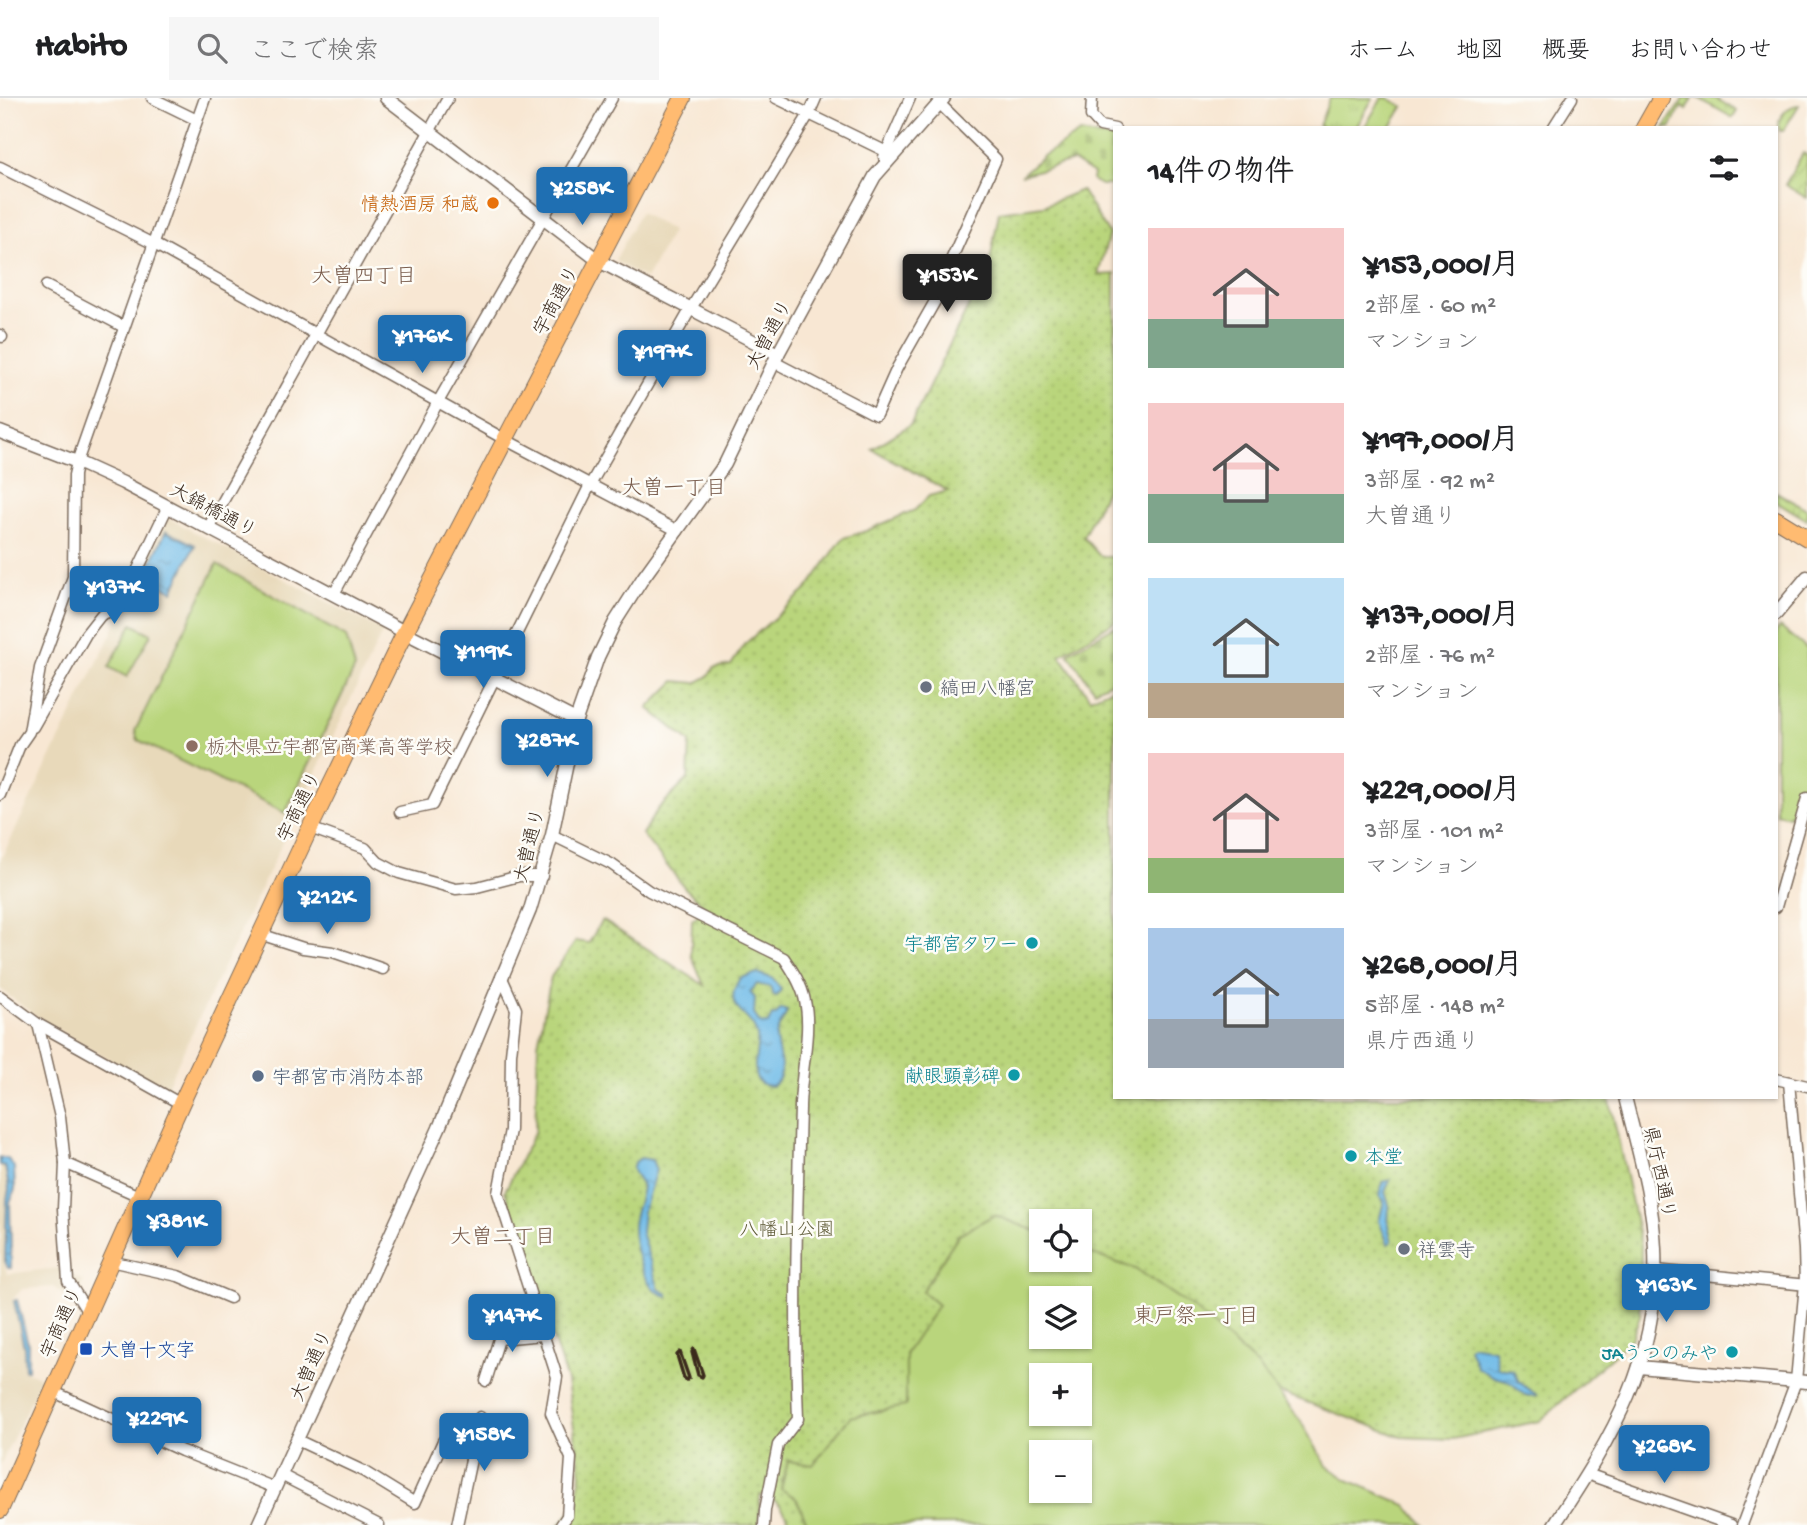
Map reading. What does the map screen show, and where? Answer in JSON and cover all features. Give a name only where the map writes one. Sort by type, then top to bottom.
[{"type":"main road","name":"宇商通り","points":[[0,1510],[139,1196],[310,828],[405,632],[683,98]]},
{"type":"main road","points":[[1645,126],[1661,98]]},
{"type":"main road","points":[[1778,523],[1807,538]]},
{"type":"street","points":[[152,98],[197,121]]},
{"type":"street","points":[[29,732],[40,668],[73,577],[74,475],[77,461],[205,98]]},
{"type":"street","points":[[386,98],[599,261],[877,415],[897,368],[956,266],[951,260],[996,159],[942,101]]},
{"type":"street","points":[[208,528],[448,98]]},
{"type":"street","points":[[334,594],[438,402],[612,98]]},
{"type":"street","points":[[776,98],[887,152]]},
{"type":"street","points":[[400,812],[432,806],[590,485],[816,98]]},
{"type":"street","points":[[875,176],[910,98]]},
{"type":"street","points":[[1092,98],[1091,116],[1100,126],[1113,129]]},
{"type":"street","points":[[1554,126],[1572,98]]},
{"type":"street","name":"大曽通り","points":[[258,1525],[439,1128],[530,910],[552,835],[576,720],[598,657],[615,622],[643,578],[725,464],[776,358],[875,176],[942,101]]},
{"type":"street","points":[[0,167],[153,244],[506,440],[678,531]]},
{"type":"street","points":[[46,286],[124,327]]},
{"type":"street","name":"大錦橋通り","points":[[0,432],[77,461],[168,506],[576,720]]},
{"type":"street","points":[[0,795],[20,745],[53,695],[86,634],[101,615],[120,607],[168,506]]},
{"type":"street","points":[[1778,612],[1807,577]]},
{"type":"street","points":[[1778,900],[1807,798]]},
{"type":"street","points":[[310,828],[365,848],[378,862],[399,873],[456,889],[477,887],[520,876],[542,876]]},
{"type":"street","points":[[552,835],[611,864],[649,891],[784,958],[797,977],[806,1002],[798,1193],[798,1419],[778,1445],[764,1525]]},
{"type":"street","points":[[260,934],[303,948],[333,952],[383,969]]},
{"type":"street","points":[[502,978],[516,1009],[510,1130],[498,1193],[557,1377],[551,1413],[571,1458],[567,1516],[561,1525]]},
{"type":"street","points":[[0,996],[38,1024],[181,1104]]},
{"type":"street","points":[[38,1024],[60,1117],[65,1163],[63,1209],[68,1280],[87,1311]]},
{"type":"street","points":[[1778,1079],[1807,1086]]},
{"type":"street","points":[[1742,1525],[1801,1382],[1806,1284],[1789,1082]]},
{"type":"street","name":"県庁西通り","points":[[1554,1525],[1621,1416],[1639,1367],[1650,1323],[1656,1270],[1651,1214],[1625,1099]]},
{"type":"street","points":[[65,1163],[139,1196]]},
{"type":"street","points":[[110,1261],[178,1276],[230,1298]]},
{"type":"street","points":[[1656,1270],[1806,1284]]},
{"type":"street","points":[[486,1381],[499,1339],[543,1335]]},
{"type":"street","points":[[1639,1367],[1801,1382]]},
{"type":"street","points":[[52,1391],[182,1451],[275,1488]]},
{"type":"street","points":[[457,1525],[480,1417]]},
{"type":"street","points":[[297,1440],[363,1471],[415,1503],[443,1441]]},
{"type":"street","points":[[1587,1474],[1731,1525]]},
{"type":"street","points":[[281,1475],[373,1524]]},
{"type":"shaded area","points":[[640,212],[672,231],[646,279],[615,261]]},
{"type":"shaded area","name":"栃木県立宇都宮商業高等学校","points":[[168,518],[383,631],[165,1090],[44,1022],[0,989],[0,861]]},
{"type":"shaded area","points":[[4,1166],[8,1180],[4,1262],[7,1274],[59,1268],[83,1281],[75,1303],[53,1287],[22,1289],[13,1299],[24,1347],[25,1372],[42,1377],[0,1466],[0,1167]]},
{"type":"green space","points":[[1330,98],[1373,98],[1357,126],[1319,126]]},
{"type":"green space","points":[[1382,98],[1388,98],[1403,107],[1391,126],[1365,126]]},
{"type":"green space","points":[[1684,98],[1693,98],[1687,109],[1682,106],[1671,126],[1665,126]]},
{"type":"green space","points":[[1698,98],[1715,98],[1737,111],[1733,118]]},
{"type":"green space","points":[[1799,105],[1783,131],[1780,131],[1778,125],[1783,114]]},
{"type":"green space","points":[[1080,133],[1113,139],[1113,185],[1101,185],[1092,180],[1093,174],[1073,161],[1021,175],[1043,156]]},
{"type":"green space","points":[[1803,153],[1807,155],[1807,198],[1785,185]]},
{"type":"green space","name":"八幡山公園","points":[[1081,190],[1109,234],[1098,275],[1113,274],[1113,476],[1083,537],[1099,555],[1113,558],[1113,622],[1060,655],[1090,698],[1113,688],[1113,1099],[1609,1099],[1641,1246],[1640,1315],[1632,1338],[1540,1421],[1453,1439],[1402,1437],[1268,1388],[1309,1525],[789,1525],[780,1505],[760,1495],[759,1525],[559,1525],[574,1508],[581,1475],[567,1381],[505,1191],[535,1131],[538,1044],[551,977],[576,941],[589,943],[602,920],[704,985],[691,955],[692,920],[706,908],[685,888],[642,834],[658,809],[688,779],[690,742],[648,708],[675,681],[696,683],[707,677],[714,668],[731,665],[745,644],[807,589],[843,538],[915,510],[929,496],[948,491],[872,449],[911,424],[990,262],[999,212],[1043,206]]},
{"type":"green space","points":[[1778,493],[1807,509],[1807,520],[1778,502]]},
{"type":"green space","points":[[217,564],[346,637],[355,668],[285,813],[138,740],[135,731]]},
{"type":"green space","points":[[132,624],[151,634],[127,677],[109,667]]},
{"type":"green space","points":[[1113,627],[1113,681],[1094,690],[1068,653]]},
{"type":"green space","points":[[1780,627],[1807,649],[1807,783],[1789,816],[1778,813]]},
{"type":"green space","points":[[994,1215],[1029,1228],[1029,1272],[1092,1272],[1092,1254],[1135,1269],[1194,1309],[1258,1366],[1301,1422],[1327,1466],[1348,1480],[1406,1505],[1424,1525],[808,1525],[796,1498],[781,1489],[788,1461],[813,1465],[850,1417],[906,1406],[906,1353],[938,1305],[922,1291],[959,1234]]},
{"type":"water","points":[[166,531],[195,545],[173,591],[144,577]]},
{"type":"water","points":[[757,973],[772,978],[781,989],[777,996],[773,995],[770,987],[757,984],[750,992],[755,998],[754,1014],[760,1023],[768,1024],[772,1015],[776,1015],[781,1009],[787,1011],[777,1030],[781,1070],[772,1086],[763,1084],[755,1074],[757,1036],[733,998],[740,978]]},
{"type":"water","points":[[0,1158],[7,1158],[14,1167],[15,1189],[10,1202],[11,1268],[8,1268],[5,1261],[9,1189],[5,1166],[0,1165]]},
{"type":"water","points":[[641,1158],[652,1160],[656,1170],[643,1211],[641,1232],[659,1289],[668,1294],[668,1297],[649,1283],[635,1245],[633,1226],[642,1186],[633,1168]]},
{"type":"water","points":[[1390,1180],[1385,1192],[1389,1205],[1388,1225],[1392,1242],[1388,1244],[1379,1221],[1384,1201],[1380,1196],[1382,1182]]},
{"type":"water","points":[[17,1300],[28,1344],[28,1370],[25,1370],[24,1347],[14,1301]]},
{"type":"water","points":[[1471,1345],[1494,1349],[1498,1368],[1513,1370],[1519,1382],[1537,1395],[1524,1394],[1507,1380],[1477,1368],[1469,1348]]},
{"type":"railway","points":[[694,1349],[703,1375],[702,1377],[698,1375],[692,1352],[694,1349]]},
{"type":"railway","points":[[680,1352],[689,1378],[687,1380],[677,1355],[680,1352]]},
{"type":"place","name":"情熱酒房 和蔵","points":[[493,203]]},
{"type":"place","name":"縞田八幡宮","points":[[926,687]]},
{"type":"place","name":"栃木県立宇都宮商業高等学校","points":[[192,746]]},
{"type":"place","name":"宇都宮タワー","points":[[1032,943]]},
{"type":"place","name":"献眼顕彰碑","points":[[1014,1075]]},
{"type":"place","name":"宇都宮市消防本部","points":[[258,1076]]},
{"type":"place","name":"本堂","points":[[1351,1156]]},
{"type":"place","name":"祥雲寺","points":[[1404,1249]]},
{"type":"place","name":"大曽十文字","points":[[86,1349]]},
{"type":"place","name":"JAうつのみや","points":[[1732,1352]]},
{"type":"district","name":"大曽四丁目","points":[[364,275]]},
{"type":"district","name":"大曽一丁目","points":[[674,487]]},
{"type":"district","name":"大曽二丁目","points":[[503,1236]]},
{"type":"district","name":"東戸祭一丁目","points":[[1196,1315]]}]
